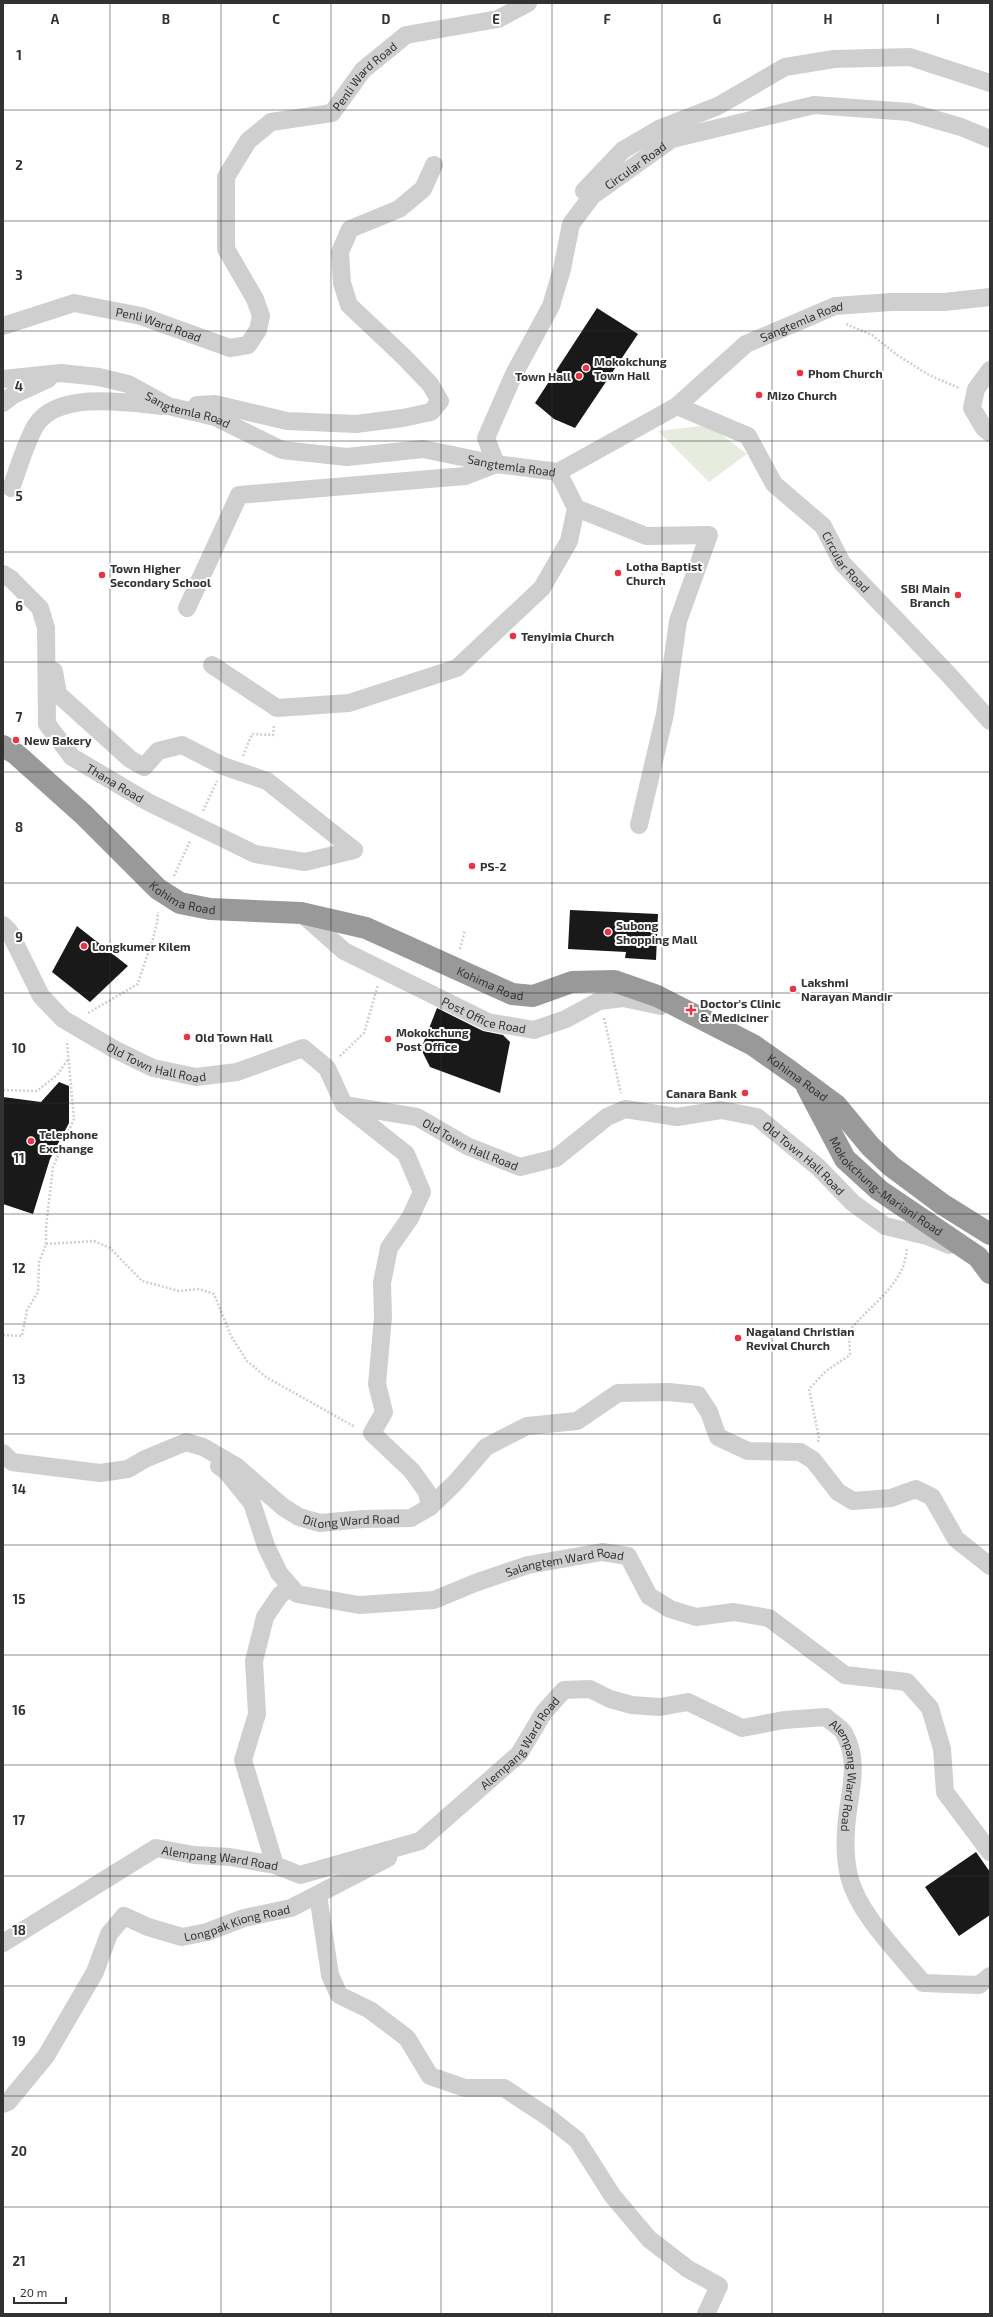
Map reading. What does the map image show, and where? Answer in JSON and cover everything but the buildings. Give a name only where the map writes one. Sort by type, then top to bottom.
[{"type":"highway","name":"Kohima Road","points":[[3,746],[16,754],[84,815],[158,889],[180,903],[210,908],[301,913],[366,928],[512,994],[533,996],[572,982],[614,981],[657,996],[753,1046],[803,1081],[836,1105],[870,1146],[891,1166],[942,1204],[990,1234]]},
{"type":"highway","name":"Mokokchung-Mariani Road","points":[[803,1081],[845,1159],[880,1190],[984,1265]]},
{"type":"street","name":"Penli Ward Road","points":[[3,326],[74,303],[141,316],[230,348],[248,345],[258,330],[261,316],[255,299],[226,249],[226,177],[248,141],[271,122],[332,113],[363,70],[406,35],[498,19],[528,3]]},
{"type":"street","points":[[571,224],[574,202],[623,150],[659,129],[718,106],[785,67],[834,59],[910,57],[990,83]]},
{"type":"street","name":"Circular Road","points":[[496,464],[486,438],[514,374],[551,306],[562,269],[571,224],[592,196],[672,139],[814,105],[909,112],[961,127],[990,139]]},
{"type":"street","points":[[11,488],[35,426],[47,412],[60,406],[76,403],[119,402],[168,406],[215,404],[287,421],[356,424],[403,418],[431,412],[440,401],[430,384],[349,305],[342,282],[340,252],[350,229],[399,209],[423,189],[434,165]]},
{"type":"street","name":"Sangtemla Road","points":[[3,378],[61,373],[99,377],[128,384],[168,406],[215,417],[282,450],[347,457],[423,449],[496,464],[558,472],[677,406],[746,344],[835,306],[892,302],[944,302],[990,297]]},
{"type":"street","points":[[3,403],[13,395],[61,373]]},
{"type":"street","points":[[989,373],[976,389],[972,408],[984,428],[990,433]]},
{"type":"street","name":"Circular Road","points":[[677,406],[748,436],[774,484],[823,526],[842,563],[949,675],[990,721]]},
{"type":"street","points":[[187,608],[238,495],[465,476],[496,464]]},
{"type":"street","points":[[212,665],[277,708],[349,702],[457,668],[542,588],[569,541],[576,508],[558,472]]},
{"type":"street","points":[[576,508],[646,536],[709,535],[678,621],[665,714],[639,825]]},
{"type":"street","name":"Thana Road","points":[[3,574],[11,579],[40,608],[46,628],[47,724],[72,757],[148,802],[255,854],[305,862],[354,850],[267,781],[230,768]]},
{"type":"street","points":[[46,628],[58,694],[130,759],[144,767],[158,751],[182,745],[230,768]]},
{"type":"street","name":"Post Office Road","points":[[301,913],[344,951],[381,971],[488,1022],[534,1030],[566,1019],[599,1001],[623,998],[685,1011]]},
{"type":"street","name":"Old Town Hall Road","points":[[3,926],[9,931],[41,996],[63,1019],[114,1049],[154,1068],[196,1076],[237,1072],[303,1048],[327,1068],[344,1105],[417,1117],[467,1146],[520,1167],[556,1158],[607,1117],[625,1109],[677,1117],[721,1110],[757,1117],[818,1168],[853,1203],[885,1226],[911,1234],[926,1236],[984,1265]]},
{"type":"street","points":[[344,1105],[406,1154],[422,1192],[410,1218],[389,1248],[382,1283],[383,1317],[377,1384],[384,1412],[372,1433],[412,1471],[427,1492],[430,1507]]},
{"type":"street","name":"Dilong Ward Road","points":[[186,1442],[203,1447],[236,1466],[283,1507],[306,1519],[320,1523],[411,1518],[430,1507],[455,1483],[486,1447],[527,1426],[577,1421],[618,1393],[669,1392],[698,1396],[709,1412],[718,1437],[748,1451],[800,1452],[813,1460],[838,1492],[854,1502],[891,1498],[916,1489],[932,1497],[956,1539],[990,1566]]},
{"type":"street","points":[[3,1452],[12,1462],[100,1473],[128,1469],[145,1459],[186,1442]]},
{"type":"street","name":"Salangtem Ward Road","points":[[186,1442],[226,1472],[252,1503],[266,1546],[280,1573],[297,1594],[359,1605],[434,1600],[475,1583],[528,1565],[602,1552],[628,1556],[649,1596],[670,1609],[696,1617],[734,1612],[769,1618],[845,1675],[907,1682],[930,1708],[942,1748],[945,1792],[990,1852]]},
{"type":"street","points":[[956,1539],[990,1579]]},
{"type":"street","points":[[275,1865],[243,1760],[257,1714],[254,1661],[265,1617],[280,1595],[291,1587]]},
{"type":"street","name":"Alempang Ward Road","points":[[3,1943],[156,1848],[194,1855],[230,1857],[275,1865],[300,1875],[420,1841],[519,1754],[544,1712],[564,1690],[590,1689],[610,1699],[632,1705],[660,1707],[688,1702],[742,1728],[784,1720],[826,1717],[843,1732],[853,1756],[852,1785],[846,1831],[849,1876],[859,1901],[875,1924],[923,1983],[979,1985],[990,1976]]},
{"type":"street","name":"Longpak Kiong Road","points":[[3,2104],[8,2102],[46,2056],[95,1972],[108,1934],[124,1916],[148,1927],[182,1937],[207,1932],[244,1918],[291,1908],[420,1841]]},
{"type":"street","points":[[318,1894],[330,1975],[339,1995],[370,2010],[407,2038],[430,2076],[465,2088],[504,2088],[548,2116],[577,2140],[612,2195],[649,2239],[688,2269],[719,2286],[706,2314]]},
{"type":"path","points":[[818,313],[872,335],[897,355],[929,375],[960,388],[976,389]]},
{"type":"path","points":[[3,1335],[22,1336],[27,1310],[38,1292],[39,1262],[46,1244],[46,1227],[53,1167],[74,1119],[70,1058],[63,1019],[80,1017],[138,984],[144,960],[157,924],[158,889],[174,876],[197,825],[230,768],[252,734],[273,734],[277,708]]},
{"type":"path","points":[[327,1068],[364,1033],[381,971]]},
{"type":"path","points":[[599,1001],[625,1109]]},
{"type":"path","points":[[3,1090],[36,1091],[57,1075],[70,1058]]},
{"type":"path","points":[[813,1460],[818,1438],[809,1389],[826,1371],[850,1355],[849,1331],[863,1314],[883,1297],[902,1268],[911,1234]]},
{"type":"path","points":[[46,1244],[94,1241],[110,1248],[142,1281],[179,1291],[199,1289],[214,1294],[231,1336],[247,1361],[266,1377],[326,1409],[346,1423],[372,1433]]},
{"type":"shaded area","points":[[709,425],[747,454],[709,482],[658,431]]},
{"type":"place","name":"Mokokchung Town Hall","points":[[586,368]]},
{"type":"place","name":"Phom Church","points":[[800,373]]},
{"type":"place","name":"Town Hall","points":[[579,376]]},
{"type":"place","name":"Mizo Church","points":[[759,395]]},
{"type":"place","name":"Lotha Baptist Church","points":[[618,573]]},
{"type":"place","name":"Town Higher Secondary School","points":[[102,575]]},
{"type":"place","name":"SBI Main Branch","points":[[958,595]]},
{"type":"place","name":"Tenyimia Church","points":[[513,636]]},
{"type":"place","name":"New Bakery","points":[[16,740]]},
{"type":"place","name":"PS-2","points":[[472,866]]},
{"type":"place","name":"Subong Shopping Mall","points":[[608,932]]},
{"type":"place","name":"Longkumer Kilem","points":[[84,946]]},
{"type":"place","name":"Lakshmi Narayan Mandir","points":[[793,989]]},
{"type":"place","name":"Doctor's Clinic & Mediciner","points":[[691,1010]]},
{"type":"place","name":"Old Town Hall","points":[[187,1037]]},
{"type":"place","name":"Mokokchung Post Office","points":[[388,1039]]},
{"type":"place","name":"Canara Bank","points":[[745,1093]]},
{"type":"place","name":"Telephone Exchange","points":[[31,1141]]},
{"type":"place","name":"Nagaland Christian Revival Church","points":[[738,1338]]}]
